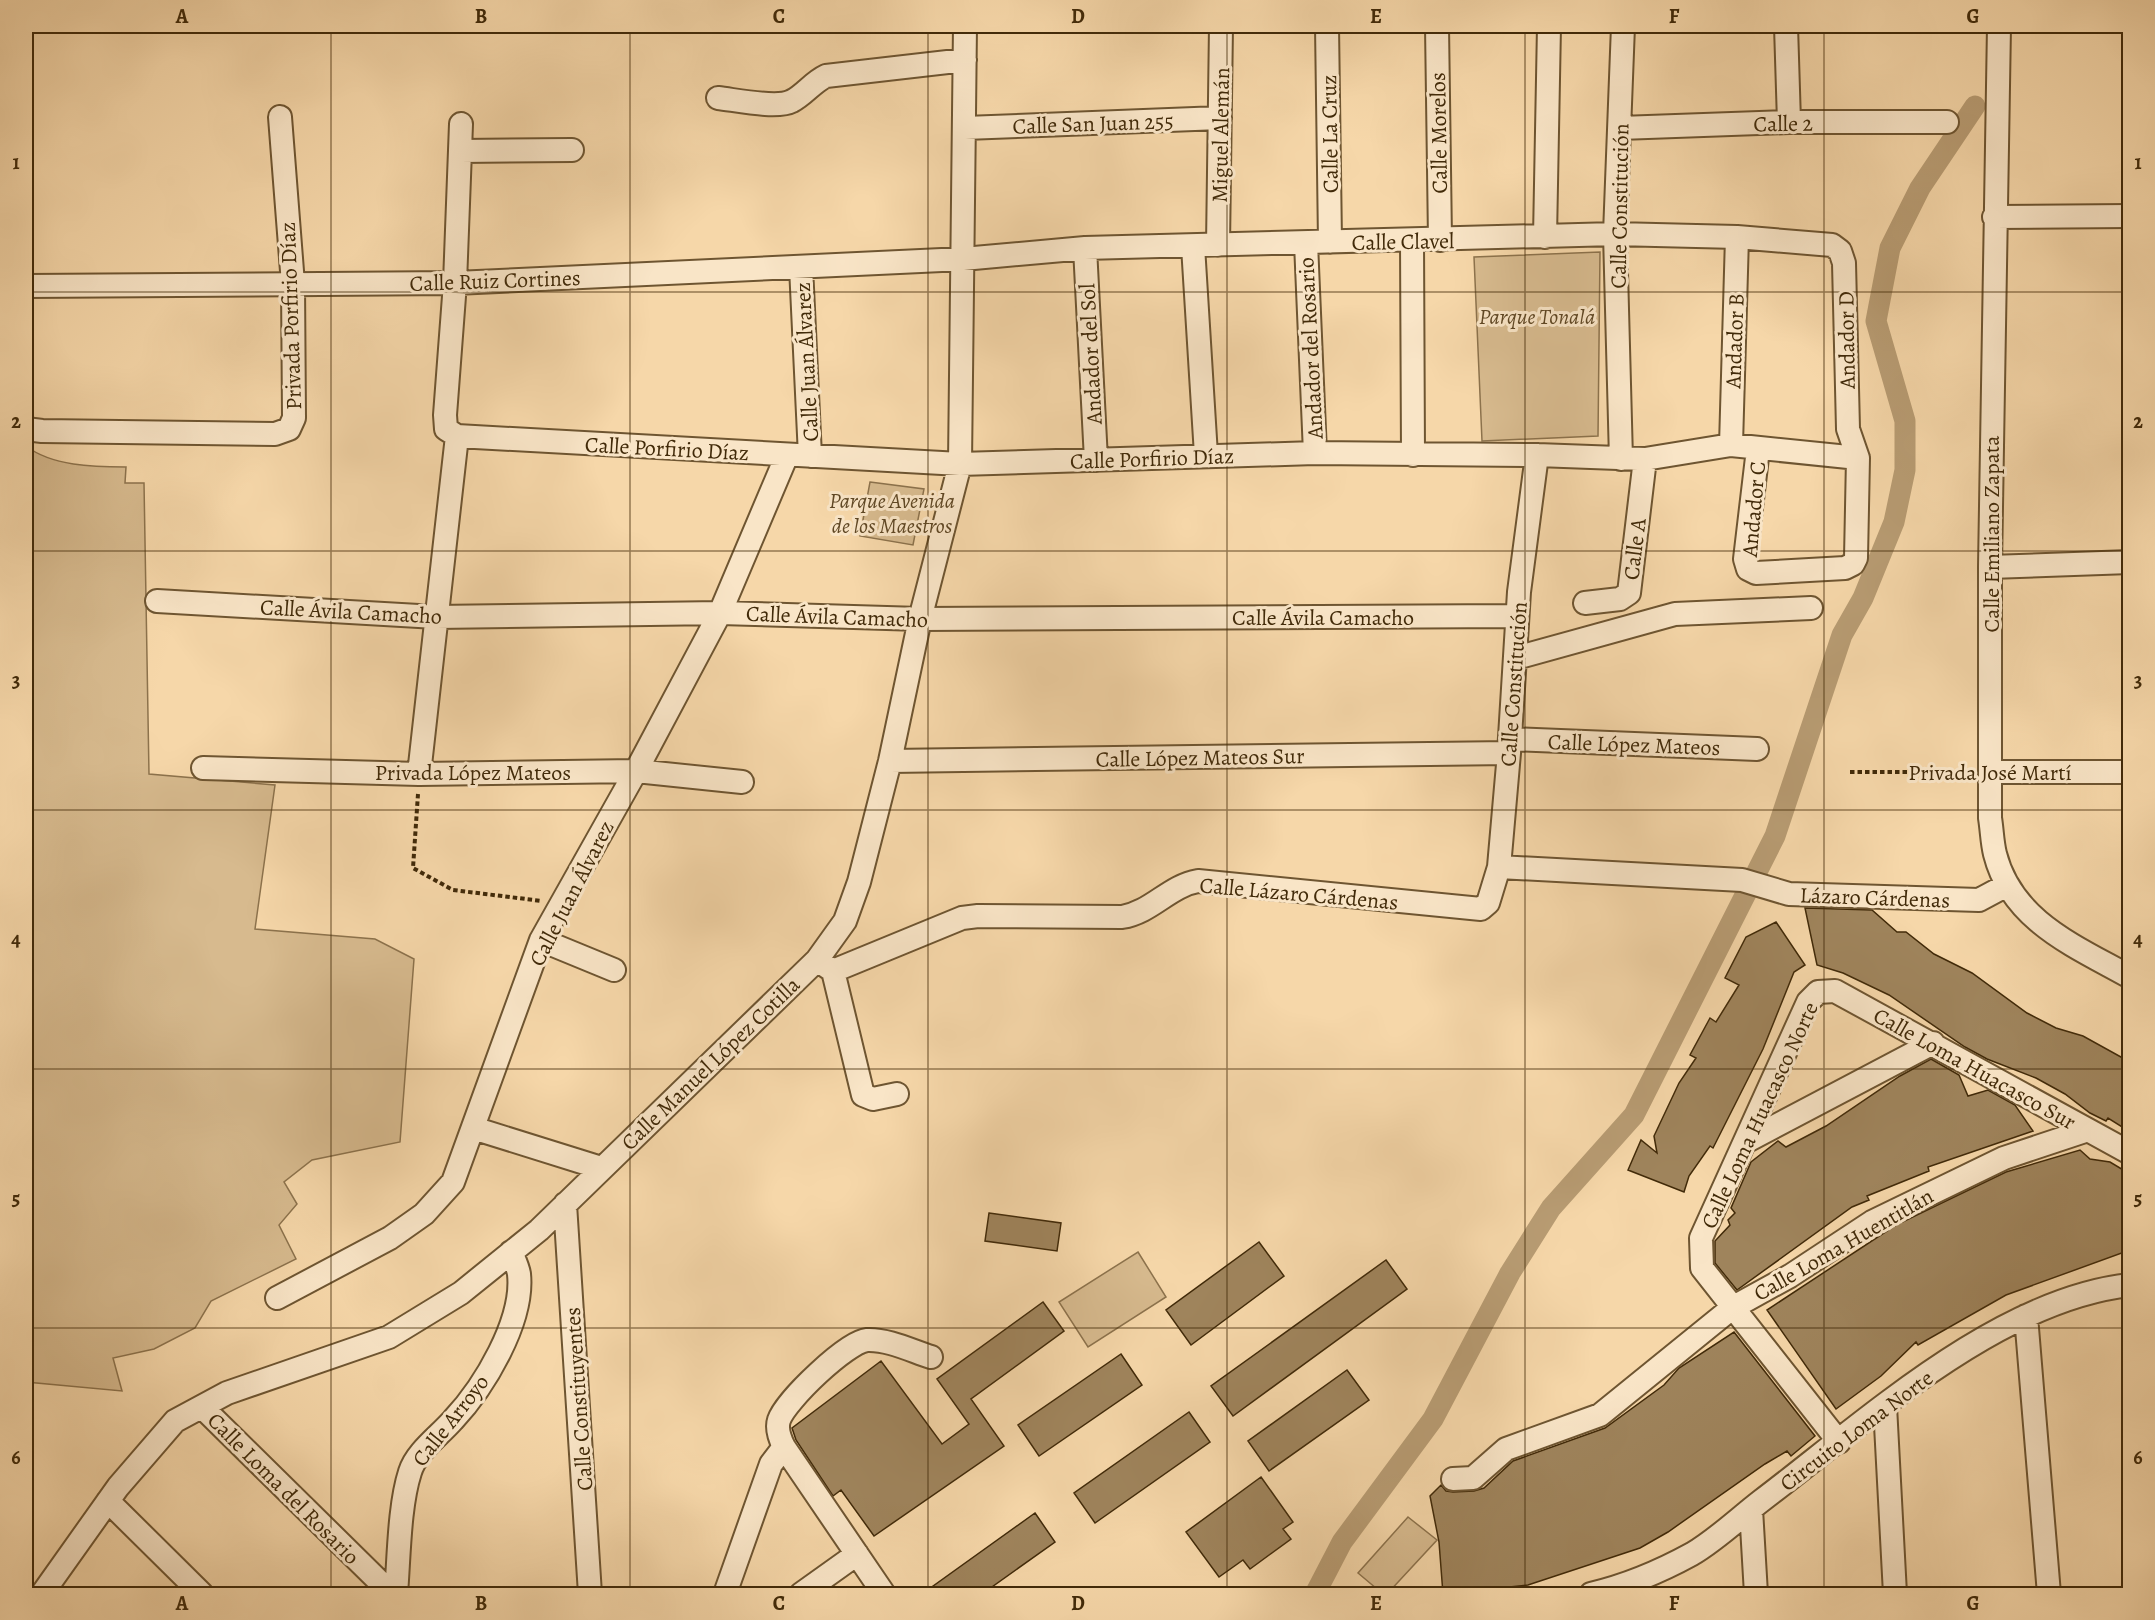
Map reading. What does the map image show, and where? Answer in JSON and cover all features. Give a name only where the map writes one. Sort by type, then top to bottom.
[{"type":"street","name":"Calle Manuel López Cotilla","points":[[42,1594],[108,1501],[175,1421],[227,1393],[389,1337],[461,1293],[539,1230],[601,1168],[825,966],[859,882],[890,761],[920,619],[960,464],[965,26]]},
{"type":"street","name":"Miguel Alemán","points":[[1218,245],[1221,26]]},
{"type":"street","name":"Calle La Cruz","points":[[1327,26],[1330,242]]},
{"type":"street","name":"Calle Morelos","points":[[1437,26],[1440,240]]},
{"type":"street","points":[[1545,237],[1549,26]]},
{"type":"street","name":"Calle Constitución","points":[[1621,459],[1615,234],[1623,26]]},
{"type":"street","points":[[1786,26],[1789,122]]},
{"type":"street","name":"Calle Emiliano Zapata","points":[[1999,26],[1994,217],[1989,772],[1990,818],[1995,855],[2007,885],[2016,900],[2046,930],[2130,977]]},
{"type":"street","points":[[718,98],[782,104],[793,100],[815,81],[826,76],[965,60]]},
{"type":"street","name":"Privada Porfirio Díaz","points":[[26,429],[42,432],[275,434],[289,429],[294,418],[292,284],[280,117]]},
{"type":"street","name":"Calle San Juan 255","points":[[965,128],[1220,118]]},
{"type":"street","name":"Calle 2","points":[[1620,128],[1789,122],[1947,122]]},
{"type":"street","points":[[419,774],[436,617],[452,432],[445,415],[455,283],[461,124]]},
{"type":"street","points":[[460,151],[572,150]]},
{"type":"street","points":[[1994,217],[2130,216]]},
{"type":"street","name":"Calle Clavel","points":[[963,259],[1085,248],[1615,234],[1737,237],[1832,245],[1840,251]]},
{"type":"street","name":"Andador B","points":[[1731,445],[1737,237]]},
{"type":"street","points":[[1412,241],[1413,455]]},
{"type":"street","name":"Andador del Rosario","points":[[1306,243],[1315,453]]},
{"type":"street","points":[[1193,246],[1206,455]]},
{"type":"street","name":"Andador del Sol","points":[[1085,248],[1096,460]]},
{"type":"street","name":"Andador D","points":[[1840,251],[1844,263],[1848,429],[1858,458]]},
{"type":"street","name":"Calle Ruiz Cortines","points":[[26,286],[455,283],[963,259]]},
{"type":"street","name":"Calle Juan Álvarez","points":[[801,267],[810,456]]},
{"type":"street","name":"Calle Porfirio Díaz","points":[[452,432],[787,455],[960,464],[1315,453],[1537,455],[1645,459],[1731,445],[1858,458]]},
{"type":"street","name":"Andador C","points":[[1758,449],[1745,560],[1748,569],[1756,573],[1845,568],[1853,564],[1856,558],[1858,458]]},
{"type":"street","name":"Calle Juan Álvarez","points":[[277,1299],[390,1238],[424,1214],[453,1182],[541,940],[636,771],[720,613],[787,455]]},
{"type":"street","name":"Calle Constitución","points":[[1481,909],[1488,903],[1499,867],[1510,746],[1517,616],[1537,455]]},
{"type":"street","name":"Calle A","points":[[1585,603],[1620,599],[1629,593],[1645,459]]},
{"type":"street","points":[[1990,567],[2130,562]]},
{"type":"street","name":"Calle Ávila Camacho","points":[[157,601],[436,617],[720,613],[920,619],[1517,616]]},
{"type":"street","points":[[1516,658],[1675,614],[1811,608]]},
{"type":"street","name":"Calle López Mateos Sur","points":[[890,761],[1510,746]]},
{"type":"street","name":"Calle López Mateos","points":[[1510,746],[1757,749]]},
{"type":"street","name":"Privada López Mateos","points":[[203,768],[419,774],[636,771],[742,782]]},
{"type":"street","name":"Privada José Martí","points":[[1989,772],[2130,772]]},
{"type":"street","name":"Lázaro Cárdenas","points":[[1499,867],[1742,880],[1789,894],[1978,900],[2007,885]]},
{"type":"street","name":"Calle Lázaro Cárdenas","points":[[825,966],[962,918],[978,916],[1122,917],[1148,909],[1186,883],[1198,881],[1481,909]]},
{"type":"street","points":[[541,940],[614,970]]},
{"type":"street","points":[[825,966],[863,1095],[873,1099],[897,1094]]},
{"type":"street","name":"Calle Loma Huacasco Sur","points":[[1818,992],[1835,991],[2130,1153]]},
{"type":"street","name":"Calle Loma Huacasco Norte","points":[[1818,992],[1808,1002],[1747,1141],[1701,1238],[1700,1251],[1702,1268],[1839,1442]]},
{"type":"street","points":[[1747,1141],[1933,1043]]},
{"type":"street","points":[[473,1128],[601,1168]]},
{"type":"street","name":"Calle Loma Huentitlán","points":[[1453,1479],[1473,1478],[1506,1449],[1600,1415],[1732,1308],[1790,1276],[1872,1222],[2004,1158],[2088,1130]]},
{"type":"street","name":"Calle Constituyentes","points":[[565,1204],[590,1594]]},
{"type":"street","name":"Calle Arroyo","points":[[394,1594],[410,1471],[422,1452],[464,1409],[492,1367],[512,1322],[519,1292],[519,1273],[511,1252]]},
{"type":"street","name":"Circuito Loma Norte","points":[[1591,1594],[1615,1592],[1693,1553],[1911,1385],[1984,1338],[2051,1303],[2130,1285]]},
{"type":"street","points":[[2026,1316],[2049,1594]]},
{"type":"street","points":[[884,1594],[783,1447],[778,1422],[788,1404],[851,1345],[867,1340],[882,1342],[931,1356]]},
{"type":"street","points":[[1885,1406],[1895,1594]]},
{"type":"street","name":"Calle Loma del Rosario","points":[[202,1407],[394,1594]]},
{"type":"street","points":[[727,1594],[771,1464],[783,1447]]},
{"type":"street","points":[[108,1501],[202,1594]]},
{"type":"street","points":[[1751,1509],[1756,1594]]},
{"type":"street","points":[[801,1594],[857,1554]]},
{"type":"path","name":"Privada José Martí","points":[[1850,772],[1989,772]]},
{"type":"path","points":[[419,774],[414,868],[453,890],[561,903]]},
{"type":"green space","name":"Parque Tonalá","points":[[1600,252],[1598,436],[1482,441],[1474,257]]},
{"type":"green space","points":[[26,446],[48,458],[73,464],[126,467],[125,483],[144,483],[149,774],[275,785],[255,929],[375,939],[414,959],[400,1142],[312,1160],[284,1182],[297,1204],[279,1225],[296,1259],[211,1301],[195,1328],[154,1349],[113,1358],[122,1391],[26,1382]]},
{"type":"green space","name":"Parque Avenida de los Maestros","points":[[870,482],[924,489],[913,545],[860,536]]},
{"type":"green space","points":[[1138,1252],[1166,1297],[1088,1347],[1059,1302]]},
{"type":"green space","points":[[1408,1517],[1437,1540],[1387,1594],[1383,1594],[1358,1573]]},
{"type":"building","points":[[1805,908],[1872,910],[1897,932],[1906,932],[1934,954],[1972,973],[2027,1013],[2056,1028],[2083,1036],[2130,1062],[2130,1132],[2108,1118],[2106,1121],[2090,1113],[2065,1094],[2036,1078],[1987,1059],[1965,1047],[1889,995],[1843,973],[1817,965]]},
{"type":"building","points":[[1776,922],[1805,965],[1794,972],[1763,1049],[1713,1148],[1710,1146],[1689,1176],[1684,1192],[1628,1170],[1641,1140],[1657,1153],[1654,1136],[1679,1083],[1696,1058],[1690,1055],[1710,1018],[1716,1022],[1739,985],[1725,978],[1746,937]]},
{"type":"building","points":[[1931,1059],[1959,1075],[1968,1096],[1988,1090],[2015,1105],[2033,1131],[1928,1167],[1929,1171],[1867,1196],[1869,1200],[1852,1207],[1737,1290],[1715,1263],[1715,1241],[1730,1225],[1728,1220],[1735,1213],[1731,1208],[1751,1162],[1778,1141],[1786,1147],[1826,1126],[1900,1076]]},
{"type":"building","points":[[2080,1150],[2090,1159],[2110,1162],[2130,1174],[2130,1250],[2006,1295],[1918,1345],[1916,1342],[1881,1376],[1836,1409],[1767,1310],[1896,1225],[2006,1172]]},
{"type":"building","points":[[989,1213],[1061,1223],[1057,1251],[985,1241]]},
{"type":"building","points":[[1259,1242],[1284,1276],[1191,1345],[1166,1310]]},
{"type":"building","points":[[1386,1260],[1407,1289],[1233,1416],[1211,1386]]},
{"type":"building","points":[[1043,1302],[1064,1331],[971,1399],[1004,1446],[874,1536],[841,1490],[833,1496],[796,1440],[792,1428],[881,1361],[942,1444],[969,1424],[937,1379]]},
{"type":"building","points":[[1734,1332],[1815,1436],[1791,1456],[1787,1451],[1765,1464],[1668,1532],[1640,1548],[1528,1585],[1443,1594],[1439,1542],[1430,1496],[1441,1485],[1446,1491],[1453,1492],[1484,1488],[1513,1461],[1605,1428],[1664,1385],[1679,1368]]},
{"type":"building","points":[[1121,1354],[1142,1385],[1039,1456],[1018,1425]]},
{"type":"building","points":[[1347,1370],[1369,1400],[1269,1471],[1248,1441]]},
{"type":"building","points":[[1189,1412],[1210,1442],[1095,1523],[1074,1493]]},
{"type":"building","points":[[1261,1477],[1293,1522],[1283,1529],[1291,1539],[1250,1569],[1243,1560],[1219,1577],[1186,1532]]},
{"type":"building","points":[[1035,1513],[1055,1542],[982,1594],[922,1594]]},
{"type":"waterway","points":[[1315,1594],[1342,1542],[1433,1419],[1510,1273],[1551,1208],[1634,1115],[1775,836],[1842,635],[1863,598],[1894,522],[1905,470],[1905,421],[1876,321],[1890,248],[1920,188],[1975,106]]}]
